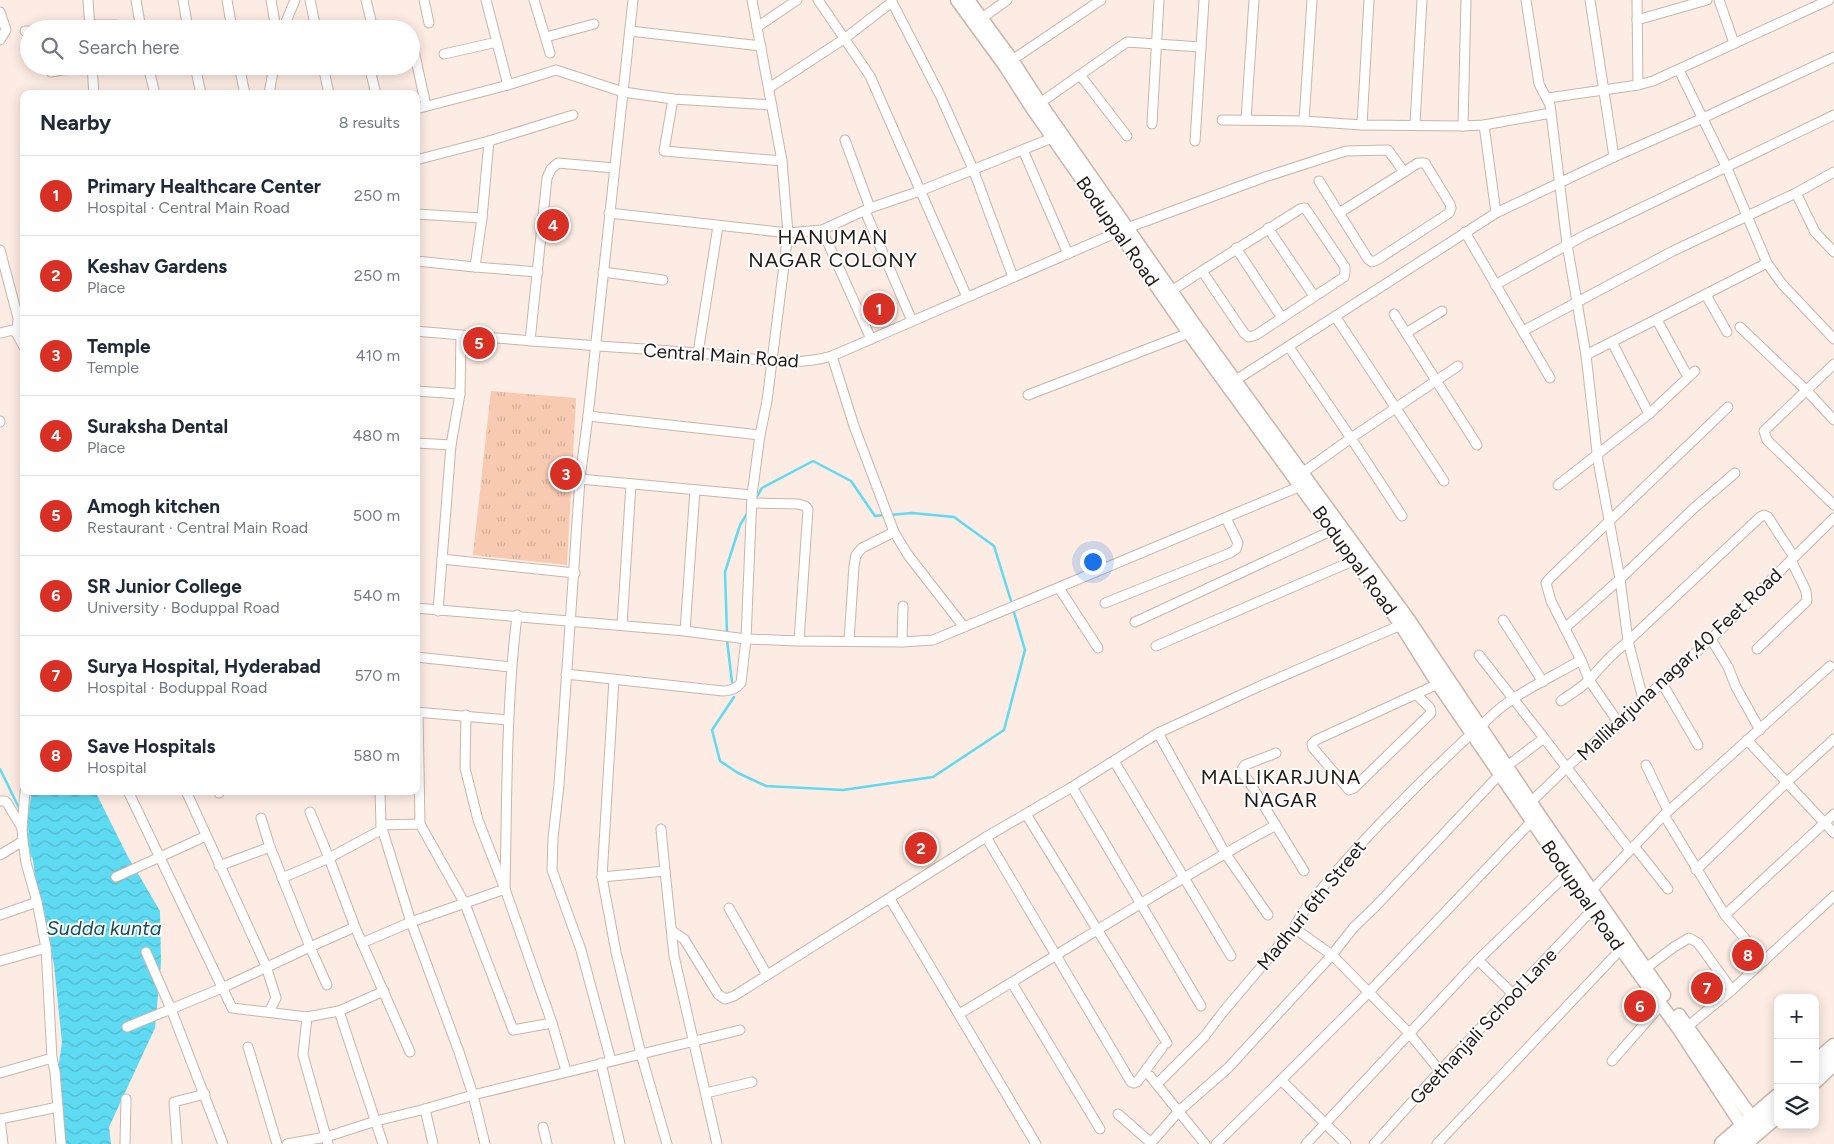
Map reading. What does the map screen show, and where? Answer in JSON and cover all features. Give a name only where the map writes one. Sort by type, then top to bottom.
[{"type":"highway","points":[[1819,1060],[1834,1047]]},
{"type":"highway","points":[[1819,1076],[1834,1062]]},
{"type":"highway","points":[[1723,1144],[1774,1100]]},
{"type":"highway","points":[[1743,1144],[1774,1117]]},
{"type":"street","points":[[88,0],[89,20]]},
{"type":"street","points":[[136,0],[139,20]]},
{"type":"street","points":[[183,0],[186,20]]},
{"type":"street","points":[[227,0],[230,20]]},
{"type":"street","points":[[271,0],[274,20]]},
{"type":"street","points":[[286,20],[294,0]]},
{"type":"street","points":[[310,0],[314,20]]},
{"type":"street","points":[[366,0],[371,20]]},
{"type":"street","points":[[424,0],[429,24]]},
{"type":"street","points":[[486,0],[508,85]]},
{"type":"street","points":[[534,0],[550,53]]},
{"type":"street","points":[[611,1061],[581,950],[552,870],[580,479],[633,0]]},
{"type":"street","points":[[566,674],[723,691],[738,687],[741,683],[746,639],[752,499],[760,435],[767,401],[788,233],[782,161],[752,0]]},
{"type":"street","points":[[757,27],[797,0]]},
{"type":"street","points":[[818,0],[870,76],[967,296]]},
{"type":"street","name":"Boduppal Road","points":[[957,0],[1012,60],[1189,333],[1409,620],[1446,688]]},
{"type":"street","name":"Boduppal Road","points":[[968,0],[977,21],[1004,66],[1052,138],[1171,291],[1236,380],[1333,530],[1503,771],[1592,890],[1687,1026],[1748,1123]]},
{"type":"street","points":[[977,21],[1008,0]]},
{"type":"street","points":[[1012,60],[1101,0]]},
{"type":"street","points":[[1152,124],[1159,0]]},
{"type":"street","points":[[1195,141],[1204,0]]},
{"type":"street","points":[[1246,120],[1254,0]]},
{"type":"street","points":[[1304,121],[1312,0]]},
{"type":"street","points":[[1362,126],[1369,0]]},
{"type":"street","points":[[1415,124],[1422,0]]},
{"type":"street","points":[[1463,126],[1466,0]]},
{"type":"street","points":[[1526,0],[1539,84],[1548,98],[1551,113],[1559,184],[1586,355],[1598,456],[1620,580],[1628,641],[1643,699]]},
{"type":"street","points":[[1590,0],[1614,157]]},
{"type":"street","points":[[1637,0],[1638,85]]},
{"type":"street","points":[[1637,20],[1707,0]]},
{"type":"street","points":[[1719,0],[1734,44]]},
{"type":"street","points":[[1548,98],[1603,91],[1653,81],[1829,0]]},
{"type":"street","points":[[769,88],[844,39],[892,1],[941,97],[972,169],[1013,277]]},
{"type":"street","points":[[0,12],[6,30],[0,40]]},
{"type":"street","points":[[546,37],[594,24]]},
{"type":"street","points":[[630,31],[761,46]]},
{"type":"street","points":[[444,54],[497,42]]},
{"type":"street","points":[[1040,103],[1127,42],[1202,47]]},
{"type":"street","points":[[1236,380],[1496,213],[1834,57]]},
{"type":"street","points":[[420,108],[508,85],[556,70],[623,92],[673,99],[772,105]]},
{"type":"street","points":[[1679,70],[1726,166],[1767,263],[1782,284],[1834,339]]},
{"type":"street","points":[[93,75],[94,90]]},
{"type":"street","points":[[150,75],[154,90]]},
{"type":"street","points":[[197,75],[200,90]]},
{"type":"street","points":[[241,75],[243,90]]},
{"type":"street","points":[[270,90],[272,75]]},
{"type":"street","points":[[325,75],[328,90]]},
{"type":"street","points":[[371,75],[375,90]]},
{"type":"street","points":[[419,75],[426,106]]},
{"type":"street","points":[[1080,75],[1126,136]]},
{"type":"street","points":[[673,99],[664,151],[782,161]]},
{"type":"street","points":[[1222,120],[1304,121],[1362,126],[1415,124],[1463,126],[1484,125],[1551,113]]},
{"type":"street","points":[[420,159],[489,142],[573,115]]},
{"type":"street","points":[[1495,285],[1568,244],[1834,115]]},
{"type":"street","points":[[1484,125],[1496,213]]},
{"type":"street","points":[[610,213],[788,233],[822,230],[867,209],[920,191],[1052,138]]},
{"type":"street","points":[[845,140],[867,209],[912,321]]},
{"type":"street","points":[[475,268],[489,142]]},
{"type":"street","points":[[1023,150],[1068,254]]},
{"type":"street","name":"Central Main Road","points":[[420,331],[595,347],[698,353],[771,361],[816,361],[832,356],[1123,230],[1293,168],[1346,151],[1388,150],[1404,172]]},
{"type":"street","points":[[530,341],[546,178],[551,169],[558,163],[614,168]]},
{"type":"street","points":[[1319,181],[1339,213],[1368,259],[1372,262],[1449,213],[1451,208],[1424,163],[1418,163],[1339,213]]},
{"type":"street","points":[[1523,331],[1673,250],[1796,193],[1834,172]]},
{"type":"street","points":[[1796,193],[1815,232],[1834,252]]},
{"type":"street","points":[[1171,291],[1236,248],[1300,208],[1305,208],[1309,211],[1345,267],[1346,272],[1344,277],[1256,335],[1249,337],[1244,333],[1202,271]]},
{"type":"street","points":[[420,214],[482,218]]},
{"type":"street","points":[[698,353],[718,226]]},
{"type":"street","points":[[1268,228],[1314,296]]},
{"type":"street","points":[[822,230],[871,339]]},
{"type":"street","points":[[1465,232],[1550,378]]},
{"type":"street","points":[[1236,248],[1282,318]]},
{"type":"street","points":[[0,250],[18,318],[17,334]]},
{"type":"street","points":[[420,261],[475,268],[538,272]]},
{"type":"street","points":[[1586,355],[1767,263]]},
{"type":"street","points":[[603,272],[663,280]]},
{"type":"street","points":[[1706,295],[1727,332]]},
{"type":"street","points":[[1406,333],[1442,311]]},
{"type":"street","points":[[1394,314],[1477,445]]},
{"type":"street","points":[[1336,316],[1444,481]]},
{"type":"street","points":[[1558,485],[1598,456],[1649,414],[1691,374],[1657,320]]},
{"type":"street","points":[[1740,327],[1807,391],[1834,420]]},
{"type":"street","points":[[0,333],[13,330],[20,340]]},
{"type":"street","points":[[1028,395],[1189,333]]},
{"type":"street","points":[[438,611],[451,446],[460,394],[461,335]]},
{"type":"street","points":[[1612,342],[1649,414]]},
{"type":"street","points":[[1289,347],[1402,516]]},
{"type":"street","points":[[832,356],[854,426],[894,532],[908,556],[964,627]]},
{"type":"street","points":[[1834,364],[1766,428],[1764,434],[1767,440],[1834,505]]},
{"type":"street","points":[[420,609],[517,615],[685,631],[746,639],[902,642],[933,640],[1226,518],[1300,479],[1351,438],[1458,366]]},
{"type":"street","points":[[420,391],[460,394]]},
{"type":"street","points":[[1618,722],[1590,680],[1550,601],[1546,583],[1728,407]]},
{"type":"street","points":[[588,416],[760,435]]},
{"type":"street","points":[[420,442],[451,446]]},
{"type":"street","points":[[1565,628],[1620,580],[1693,508],[1735,473]]},
{"type":"street","points":[[580,479],[695,490],[805,506],[808,509],[798,641]]},
{"type":"street","points":[[622,625],[631,484]]},
{"type":"street","points":[[685,631],[695,490]]},
{"type":"street","points":[[1561,701],[1590,680],[1604,662],[1764,515],[1768,517],[1793,559],[1806,591],[1807,601],[1757,649]]},
{"type":"street","points":[[1106,603],[1236,549],[1238,543],[1226,518]]},
{"type":"street","name":"Mallikarjuna nagar,40 Feet Road","points":[[1528,805],[1566,768],[1711,639],[1834,518]]},
{"type":"street","points":[[1135,622],[1333,530]]},
{"type":"street","points":[[850,641],[856,554],[862,548],[894,532]]},
{"type":"street","points":[[442,559],[574,573]]},
{"type":"street","points":[[1156,646],[1354,560]]},
{"type":"street","points":[[1060,588],[1098,648]]},
{"type":"street","points":[[902,642],[903,606]]},
{"type":"street","points":[[505,889],[508,720],[511,667],[517,615]]},
{"type":"street","points":[[1503,620],[1543,682]]},
{"type":"street","points":[[672,931],[684,939],[721,998],[734,996],[986,837],[1072,787],[1158,733],[1260,686],[1401,625]]},
{"type":"street","points":[[1711,639],[1728,667],[1736,687],[1760,730]]},
{"type":"street","points":[[1479,655],[1566,768],[1668,889]]},
{"type":"street","points":[[420,657],[511,667]]},
{"type":"street","name":"Madhuri 6th Street","points":[[1157,1084],[1204,1036],[1294,928],[1302,912],[1398,803],[1476,731],[1491,714],[1581,660]]},
{"type":"street","points":[[1592,890],[1666,813],[1830,666]]},
{"type":"street","points":[[614,679],[602,877],[616,952],[667,1144]]},
{"type":"street","points":[[1662,683],[1698,745]]},
{"type":"street","points":[[1416,694],[1430,708],[1431,713],[1354,788],[1349,790],[1313,748],[1312,744],[1316,740],[1416,694],[1446,688]]},
{"type":"street","points":[[420,712],[508,720]]},
{"type":"street","points":[[466,715],[465,768],[478,820],[505,889],[552,1023],[566,1072]]},
{"type":"street","points":[[1158,733],[1225,853],[1268,915]]},
{"type":"street","points":[[1118,1114],[1150,1144],[1180,1111],[1228,1068],[1332,955],[1354,927],[1381,901],[1503,771],[1544,738]]},
{"type":"street","points":[[1696,870],[1834,739]]},
{"type":"street","points":[[1747,740],[1834,833]]},
{"type":"street","points":[[1276,753],[1245,765],[1242,773],[1304,871]]},
{"type":"street","points":[[1114,761],[1230,956]]},
{"type":"street","points":[[1646,765],[1666,813],[1696,870],[1725,915],[1764,961]]},
{"type":"street","points":[[1072,787],[1201,1006]]},
{"type":"street","points":[[25,795],[22,829],[26,863],[37,902],[46,948],[52,1058],[55,1072],[61,1144]]},
{"type":"street","points":[[130,795],[232,1008],[307,1017],[339,1011],[384,991]]},
{"type":"street","points":[[188,795],[266,966],[276,998],[269,1012]]},
{"type":"street","points":[[380,795],[381,828],[411,922],[459,1052],[485,1144]]},
{"type":"street","points":[[419,795],[420,824],[465,904],[513,1030],[552,1023]]},
{"type":"street","points":[[0,802],[5,801],[7,803],[22,829]]},
{"type":"street","name":"Boduppal Road","points":[[1528,805],[1532,821],[1621,949],[1748,1123]]},
{"type":"street","points":[[310,812],[355,927],[410,1052]]},
{"type":"street","points":[[986,837],[1131,1082],[1137,1082],[1165,1045],[1026,814]]},
{"type":"street","points":[[1725,915],[1834,814]]},
{"type":"street","points":[[261,818],[282,878],[327,985]]},
{"type":"street","points":[[1216,1144],[1369,992],[1532,821]]},
{"type":"street","points":[[282,878],[329,858],[381,828],[420,824]]},
{"type":"street","points":[[959,1014],[1141,903],[1276,825]]},
{"type":"street","points":[[661,829],[674,956],[717,1144]]},
{"type":"street","points":[[116,876],[206,836]]},
{"type":"street","points":[[0,854],[24,844]]},
{"type":"street","points":[[219,866],[270,847]]},
{"type":"street","points":[[602,877],[665,871]]},
{"type":"street","points":[[1306,1144],[1478,960],[1568,873]]},
{"type":"street","points":[[362,943],[411,922],[505,889]]},
{"type":"street","points":[[1687,1026],[1732,990],[1834,896]]},
{"type":"street","points":[[890,899],[1036,1144]]},
{"type":"street","points":[[0,915],[37,902]]},
{"type":"street","points":[[729,908],[767,975]]},
{"type":"street","name":"Geethanjali School Lane","points":[[1374,1144],[1593,909]]},
{"type":"street","points":[[127,1027],[222,988],[266,966],[355,927]]},
{"type":"street","points":[[1294,928],[1332,955],[1409,1033],[1440,1071]]},
{"type":"street","points":[[1646,968],[1689,938],[1698,943],[1732,990]]},
{"type":"street","points":[[0,961],[46,948]]},
{"type":"street","points":[[1437,1144],[1621,949]]},
{"type":"street","points":[[146,952],[205,1094],[223,1144]]},
{"type":"street","points":[[1478,960],[1514,994]]},
{"type":"street","points":[[1012,983],[1100,1129]]},
{"type":"street","points":[[1612,1061],[1662,1005]]},
{"type":"street","points":[[339,1011],[383,1144]]},
{"type":"street","points":[[307,1017],[303,1055],[327,1140]]},
{"type":"street","points":[[287,1144],[327,1140],[376,1121],[472,1095],[740,1030]]},
{"type":"street","points":[[248,1047],[277,1144]]},
{"type":"street","points":[[0,1073],[52,1058]]},
{"type":"street","points":[[601,1063],[620,1144]]},
{"type":"street","points":[[1150,1076],[1205,1144]]},
{"type":"street","points":[[1281,1080],[1346,1144]]},
{"type":"street","points":[[706,1093],[752,1082]]},
{"type":"street","points":[[177,1144],[174,1102],[205,1094]]},
{"type":"street","points":[[125,1144],[126,1100]]},
{"type":"street","points":[[3,1144],[0,1119],[58,1107]]},
{"type":"street","points":[[425,1109],[433,1144]]},
{"type":"street","points":[[543,1127],[547,1144]]},
{"type":"green space","points":[[491,391],[576,398],[567,565],[473,555]]},
{"type":"water","name":"Sudda kunta","points":[[31,795],[97,795],[127,855],[160,911],[161,962],[155,1028],[109,1127],[111,1144],[63,1144],[58,1070],[62,1042],[54,965],[36,882],[27,820]]},
{"type":"waterway","points":[[756,498],[762,488],[813,461],[851,481],[875,516],[884,515]]},
{"type":"waterway","points":[[727,634],[725,572],[740,525],[748,512]]},
{"type":"waterway","points":[[889,515],[912,513],[954,517],[994,546],[1012,604]]},
{"type":"waterway","points":[[734,697],[712,730],[720,761],[738,773],[766,786],[843,790],[933,777],[1004,730],[1025,650],[1013,609]]},
{"type":"waterway","points":[[727,640],[732,682]]},
{"type":"waterway","points":[[0,769],[20,810]]},
{"type":"waterway","points":[[26,825],[32,856]]},
{"type":"place","name":"Suraksha Dental","points":[[553,225]]},
{"type":"place","name":"Primary Healthcare Center","points":[[879,309]]},
{"type":"place","name":"Amogh kitchen","points":[[479,343]]},
{"type":"place","name":"Temple","points":[[566,474]]},
{"type":"place","name":"Keshav Gardens","points":[[921,848]]},
{"type":"place","name":"Save Hospitals","points":[[1748,955]]},
{"type":"place","name":"Surya Hospital, Hyderabad","points":[[1707,988]]},
{"type":"place","name":"SR Junior College","points":[[1640,1006]]},
{"type":"district","name":"HANUMAN NAGAR COLONY","points":[[833,248]]},
{"type":"district","name":"MALLIKARJUNA NAGAR","points":[[1281,788]]}]
